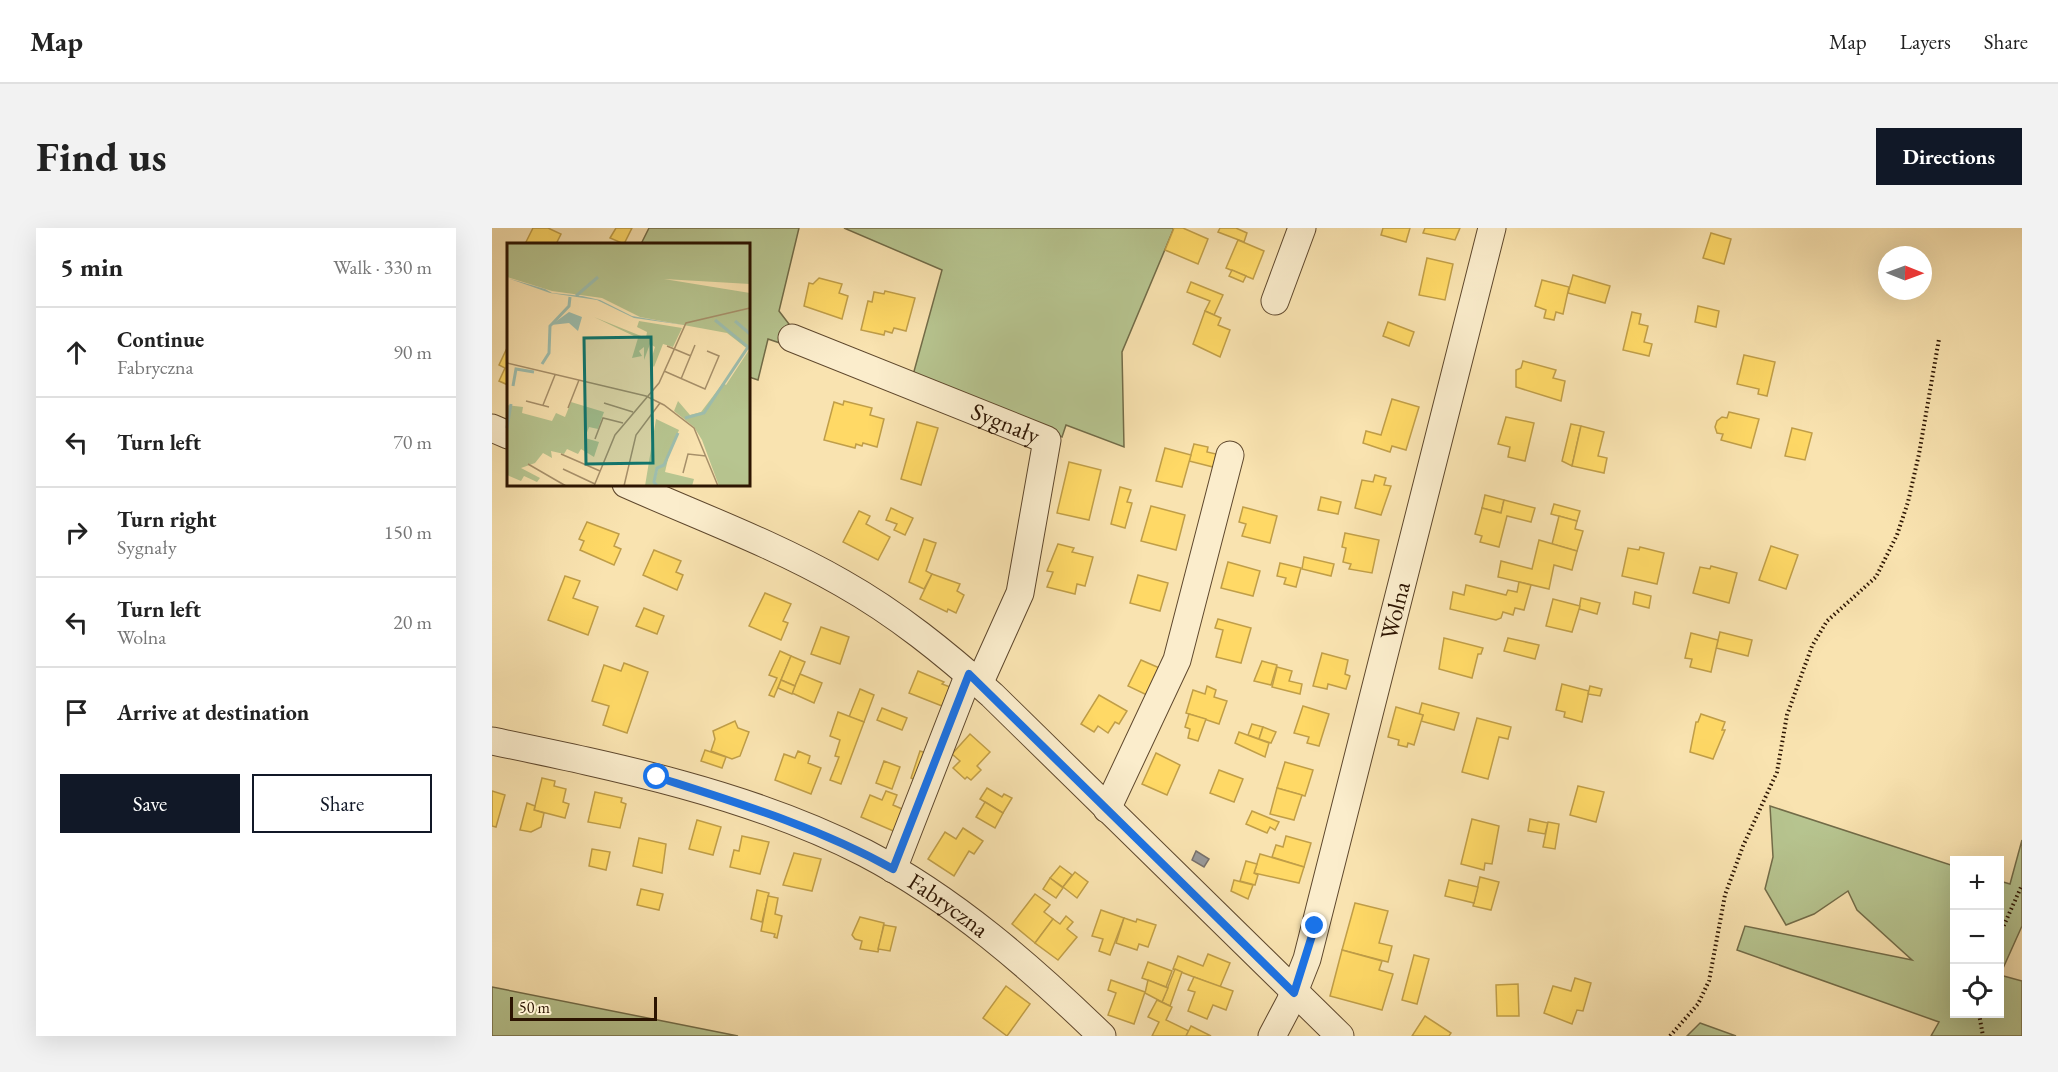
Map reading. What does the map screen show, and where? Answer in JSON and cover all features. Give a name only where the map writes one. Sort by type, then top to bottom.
[{"type":"street","points":[[1275,301],[1302,228]]},
{"type":"street","name":"Wolna","points":[[1294,993],[1310,947],[1492,228]]},
{"type":"street","name":"Sygnały","points":[[792,338],[1047,440],[1020,593],[974,679]]},
{"type":"street","points":[[492,428],[507,435]]},
{"type":"street","points":[[1107,809],[1177,660],[1230,455]]},
{"type":"street","points":[[631,486],[786,554],[842,583],[900,620],[974,679],[1340,1036]]},
{"type":"street","points":[[893,869],[974,679]]},
{"type":"street","name":"Fabryczna","points":[[492,741],[657,777],[730,800],[818,832],[893,869],[971,922],[1060,995],[1102,1036]]},
{"type":"street","points":[[1272,1036],[1294,993]]},
{"type":"path","points":[[1670,1036],[1698,1004],[1708,981],[1725,895],[1743,846],[1777,772],[1787,715],[1812,646],[1831,617],[1876,577],[1897,535],[1919,454],[1939,339]]},
{"type":"path","points":[[2004,925],[2022,885]]},
{"type":"path","points":[[1980,1018],[1983,1036]]},
{"type":"green space","points":[[649,228],[799,228],[779,311],[792,328],[780,343],[768,339],[758,380],[750,377],[750,243],[642,243]]},
{"type":"green space","points":[[844,228],[1174,228],[1122,352],[1124,447],[1066,425],[1062,437],[913,375],[942,270]]},
{"type":"green space","points":[[1770,806],[1950,865],[1950,1018],[2004,1018],[2004,976],[2022,981],[2022,1036],[1931,1036],[1939,1022],[1737,950],[1745,926],[1912,960],[1857,910],[1848,891],[1814,914],[1786,925],[1765,889],[1773,857]]},
{"type":"green space","points":[[2022,840],[2022,926],[2004,966],[2004,882],[2010,884]]},
{"type":"green space","points":[[492,987],[728,1034],[738,1036],[492,1036]]},
{"type":"green space","points":[[1700,1023],[1736,1036],[1687,1036]]},
{"type":"building: Homes","points":[[533,228],[548,228],[561,234],[556,243],[526,243]]},
{"type":"building: Homes","points":[[616,228],[632,228],[624,243],[610,238]]},
{"type":"building: Homes","points":[[1174,228],[1183,228],[1208,239],[1198,264],[1165,250]]},
{"type":"building: Homes","points":[[1220,228],[1236,228],[1247,233],[1244,242],[1218,232]]},
{"type":"building: Homes","points":[[1383,228],[1410,228],[1406,242],[1381,235]]},
{"type":"building: Homes","points":[[1425,228],[1460,228],[1455,240],[1423,233]]},
{"type":"building: Homes","points":[[1711,233],[1731,239],[1724,264],[1703,258]]},
{"type":"building: Homes","points":[[1238,240],[1264,251],[1253,279],[1226,268]]},
{"type":"building: Homes","points":[[1427,258],[1453,264],[1445,300],[1419,295]]},
{"type":"building: Homes","points":[[1232,270],[1246,276],[1243,282],[1229,276]]},
{"type":"building: Homes","points":[[1573,275],[1610,286],[1605,303],[1568,293]]},
{"type":"building: Homes","points":[[819,278],[842,284],[839,293],[848,296],[842,319],[804,306],[809,283],[813,284]]},
{"type":"building: Homes","points":[[1542,280],[1569,287],[1563,314],[1556,312],[1554,320],[1544,318],[1546,310],[1535,306]]},
{"type":"building: Homes","points":[[1191,282],[1223,295],[1214,315],[1205,311],[1210,301],[1187,292]]},
{"type":"building: Homes","points":[[885,291],[915,298],[906,331],[894,328],[892,333],[885,331],[884,335],[861,330],[868,301],[872,302],[874,292],[884,294]]},
{"type":"building: Homes","points":[[1698,306],[1719,311],[1716,327],[1695,322]]},
{"type":"building: Homes","points":[[1205,311],[1221,318],[1218,325],[1230,330],[1220,357],[1193,344]]},
{"type":"building: Homes","points":[[1632,312],[1641,314],[1639,324],[1648,326],[1644,342],[1652,344],[1649,356],[1623,350]]},
{"type":"building: Homes","points":[[1388,322],[1414,332],[1409,346],[1383,336]]},
{"type":"building: Homes","points":[[507,348],[507,385],[499,381],[505,368],[499,365]]},
{"type":"building: Homes","points":[[1744,355],[1775,362],[1767,396],[1758,394],[1759,389],[1737,384]]},
{"type":"building: Homes","points":[[1523,361],[1556,370],[1553,378],[1565,381],[1561,401],[1516,387],[1516,370],[1521,368]]},
{"type":"building: Homes","points":[[1392,399],[1419,407],[1406,450],[1392,446],[1390,452],[1363,443],[1366,431],[1381,435]]},
{"type":"building: Homes","points":[[844,401],[872,408],[870,415],[884,419],[877,447],[863,443],[862,446],[856,444],[855,448],[824,440],[834,402],[843,405]]},
{"type":"building: Homes","points":[[1729,412],[1759,419],[1751,448],[1721,440],[1723,434],[1717,433],[1715,427],[1717,421],[1722,417],[1727,418]]},
{"type":"building: Homes","points":[[1506,417],[1534,423],[1525,461],[1508,457],[1510,447],[1498,444]]},
{"type":"building: Homes","points":[[917,422],[938,428],[921,485],[901,479]]},
{"type":"building: Homes","points":[[1571,424],[1581,426],[1572,466],[1562,461]]},
{"type":"building: Homes","points":[[1581,426],[1604,432],[1598,456],[1607,458],[1604,473],[1572,466]]},
{"type":"building: Homes","points":[[1792,428],[1812,433],[1805,460],[1785,456]]},
{"type":"building: Homes","points":[[1194,444],[1208,447],[1207,452],[1216,454],[1213,467],[1189,461]]},
{"type":"building: Homes","points":[[1165,448],[1191,455],[1182,487],[1156,481]]},
{"type":"building: Homes","points":[[1069,462],[1101,470],[1089,520],[1057,513]]},
{"type":"building: Homes","points":[[1375,475],[1386,478],[1384,485],[1391,486],[1381,515],[1355,508],[1362,480],[1373,482]]},
{"type":"building: Homes","points":[[1120,487],[1131,490],[1127,502],[1132,503],[1125,528],[1111,524]]},
{"type":"building: Homes","points":[[1485,495],[1504,500],[1501,513],[1482,508]]},
{"type":"building: Homes","points":[[1321,497],[1341,502],[1338,514],[1318,510]]},
{"type":"building: Homes","points":[[1504,500],[1535,508],[1531,522],[1507,516],[1499,547],[1480,542],[1482,536],[1475,534],[1482,508],[1501,513]]},
{"type":"building: Homes","points":[[1554,504],[1580,511],[1577,521],[1551,514]]},
{"type":"building: Homes","points":[[1151,506],[1185,515],[1176,550],[1141,541]]},
{"type":"building: Homes","points":[[1243,507],[1277,516],[1270,543],[1242,536],[1246,524],[1239,522]]},
{"type":"building: Homes","points":[[891,508],[913,518],[905,535],[894,530],[897,524],[886,520]]},
{"type":"building: Homes","points":[[859,511],[870,516],[866,524],[890,537],[878,560],[843,542]]},
{"type":"building: Homes","points":[[1559,516],[1577,521],[1575,529],[1583,531],[1577,551],[1552,544]]},
{"type":"building: Homes","points":[[587,522],[619,534],[614,546],[621,549],[614,565],[580,550],[584,541],[579,539]]},
{"type":"building: Homes","points":[[1345,533],[1379,540],[1372,573],[1349,569],[1351,564],[1343,562],[1346,548],[1342,547]]},
{"type":"building: Homes","points":[[924,539],[936,543],[926,571],[932,574],[924,589],[909,582]]},
{"type":"building: Homes","points":[[1539,540],[1577,551],[1572,570],[1554,565],[1549,589],[1498,577],[1501,561],[1532,569]]},
{"type":"building: Homes","points":[[1058,544],[1074,548],[1072,552],[1093,557],[1085,586],[1077,584],[1075,594],[1047,587],[1053,572],[1047,571]]},
{"type":"building: Homes","points":[[1771,546],[1798,555],[1786,589],[1759,580]]},
{"type":"building: Homes","points":[[1640,547],[1664,553],[1657,584],[1622,576],[1628,548],[1639,550]]},
{"type":"building: Homes","points":[[654,550],[681,561],[676,572],[683,575],[677,590],[643,575]]},
{"type":"building: Homes","points":[[1304,557],[1334,564],[1331,576],[1302,569]]},
{"type":"building: Homes","points":[[1228,562],[1260,571],[1253,596],[1221,588]]},
{"type":"building: Homes","points":[[1280,563],[1301,568],[1296,587],[1284,584],[1286,578],[1277,576]]},
{"type":"building: Homes","points":[[1711,566],[1737,573],[1729,603],[1693,593],[1700,567],[1710,569]]},
{"type":"building: Homes","points":[[932,574],[960,584],[957,591],[964,595],[956,613],[948,609],[947,612],[920,599]]},
{"type":"building: Homes","points":[[1138,575],[1168,583],[1160,611],[1130,603]]},
{"type":"building: Homes","points":[[565,576],[580,581],[573,598],[598,607],[588,635],[548,620]]},
{"type":"building: Homes","points":[[1519,582],[1531,585],[1524,610],[1515,608],[1513,615],[1503,612],[1501,618],[1496,620],[1450,609],[1453,592],[1464,595],[1466,585],[1506,595],[1508,590],[1517,592]]},
{"type":"building: Homes","points":[[1635,592],[1651,596],[1649,608],[1633,604]]},
{"type":"building: Homes","points":[[765,593],[791,604],[783,621],[788,623],[781,640],[749,626]]},
{"type":"building: Homes","points":[[1581,598],[1600,603],[1597,614],[1579,609]]},
{"type":"building: Homes","points":[[1553,599],[1580,606],[1572,632],[1546,626]]},
{"type":"building: Homes","points":[[644,608],[664,616],[657,634],[636,626]]},
{"type":"building: Homes","points":[[1218,619],[1251,628],[1241,663],[1216,657],[1223,630],[1215,628]]},
{"type":"building: Homes","points":[[821,627],[849,637],[840,664],[811,654]]},
{"type":"building: Homes","points":[[1720,632],[1752,640],[1748,656],[1716,648]]},
{"type":"building: Homes","points":[[1691,633],[1718,640],[1711,672],[1690,667],[1692,659],[1685,658]]},
{"type":"building: Homes","points":[[1444,638],[1483,648],[1481,654],[1478,654],[1472,678],[1439,669]]},
{"type":"building: Homes","points":[[1508,638],[1539,645],[1535,659],[1504,651]]},
{"type":"building: Homes","points":[[780,651],[791,656],[774,697],[769,695],[777,678],[769,675]]},
{"type":"building: Homes","points":[[1322,653],[1348,660],[1345,674],[1350,676],[1346,689],[1328,684],[1327,689],[1313,686]]},
{"type":"building: Homes","points":[[791,656],[805,662],[795,686],[781,680]]},
{"type":"building: Homes","points":[[1141,660],[1164,670],[1151,697],[1128,686]]},
{"type":"building: Homes","points":[[1262,661],[1277,665],[1271,685],[1254,681]]},
{"type":"building: Homes","points":[[624,663],[648,672],[627,733],[603,725],[609,706],[592,701],[604,665],[621,671]]},
{"type":"building: Homes","points":[[1277,667],[1292,671],[1289,681],[1302,684],[1300,694],[1272,687]]},
{"type":"building: Homes","points":[[918,671],[950,687],[942,706],[909,693]]},
{"type":"building: Homes","points":[[800,674],[822,683],[814,703],[792,693]]},
{"type":"building: Homes","points":[[781,680],[795,686],[792,694],[778,688]]},
{"type":"building: Homes","points":[[1562,684],[1589,691],[1582,722],[1564,717],[1565,712],[1556,710]]},
{"type":"building: Homes","points":[[1207,686],[1216,690],[1214,697],[1227,701],[1219,724],[1186,713],[1193,690],[1205,694]]},
{"type":"building: Homes","points":[[1590,686],[1602,689],[1600,696],[1588,694]]},
{"type":"building: Homes","points":[[860,689],[874,695],[864,722],[849,717]]},
{"type":"building: Homes","points":[[1099,695],[1127,711],[1119,724],[1115,722],[1108,733],[1098,726],[1094,732],[1081,724]]},
{"type":"building: Homes","points":[[1422,703],[1459,713],[1454,730],[1421,721],[1423,715],[1419,714]]},
{"type":"building: Homes","points":[[1303,706],[1329,714],[1319,746],[1307,743],[1309,737],[1294,733]]},
{"type":"building: Homes","points":[[1396,707],[1423,715],[1414,745],[1408,743],[1407,747],[1398,745],[1399,740],[1388,737]]},
{"type":"building: Homes","points":[[882,708],[907,718],[902,730],[877,720]]},
{"type":"building: Homes","points":[[838,712],[864,722],[841,784],[830,780],[839,757],[835,756],[840,740],[830,736]]},
{"type":"building: Homes","points":[[1189,714],[1206,719],[1198,741],[1188,738],[1190,729],[1185,727]]},
{"type":"building: Homes","points":[[1701,714],[1725,722],[1722,730],[1725,730],[1713,759],[1690,752],[1696,722]]},
{"type":"building: Homes","points":[[1477,718],[1511,727],[1508,739],[1499,737],[1488,779],[1462,772]]},
{"type":"building: Homes","points":[[735,721],[738,728],[749,732],[740,756],[732,759],[711,751],[715,739],[713,731]]},
{"type":"building: Homes","points":[[1252,724],[1263,727],[1259,739],[1248,735]]},
{"type":"building: Homes","points":[[1263,727],[1276,732],[1271,743],[1259,739]]},
{"type":"building: Homes","points":[[1239,732],[1269,743],[1265,757],[1235,743]]},
{"type":"building: Homes","points":[[970,734],[990,752],[977,766],[981,770],[971,780],[967,777],[965,779],[953,768],[960,761],[952,754]]},
{"type":"building: Homes","points":[[705,750],[726,757],[722,768],[701,761]]},
{"type":"building: Homes","points":[[798,751],[810,756],[808,763],[821,768],[811,794],[775,780],[784,754],[795,758]]},
{"type":"building: Homes","points":[[920,751],[932,755],[922,782],[911,778]]},
{"type":"building: Homes","points":[[1156,753],[1180,765],[1167,795],[1142,784]]},
{"type":"building: Homes","points":[[884,761],[900,767],[892,789],[876,783]]},
{"type":"building: Homes","points":[[1285,762],[1313,770],[1305,796],[1277,788]]},
{"type":"building: Homes","points":[[1219,770],[1243,779],[1234,802],[1210,793]]},
{"type":"building: Homes","points":[[542,778],[555,781],[554,786],[566,789],[563,802],[569,804],[565,818],[534,810]]},
{"type":"building: Homes","points":[[1578,786],[1604,792],[1596,822],[1570,815]]},
{"type":"building: Homes","points":[[987,788],[1002,797],[1004,794],[1012,798],[1003,813],[980,799]]},
{"type":"building: Homes","points":[[1277,788],[1302,795],[1294,820],[1270,814]]},
{"type":"building: Homes","points":[[492,791],[505,795],[496,827],[492,826]]},
{"type":"building: Homes","points":[[886,791],[897,795],[893,805],[907,811],[898,833],[861,817],[870,795],[882,800]]},
{"type":"building: Homes","points":[[595,792],[622,798],[621,802],[626,804],[620,828],[588,822]]},
{"type":"building: Homes","points":[[985,802],[1003,813],[995,828],[976,817]]},
{"type":"building: Homes","points":[[527,803],[535,806],[534,810],[544,813],[541,827],[531,832],[520,830]]},
{"type":"building: Homes","points":[[1252,811],[1279,822],[1275,830],[1270,827],[1267,833],[1246,824]]},
{"type":"building: Homes","points":[[1472,819],[1499,826],[1492,864],[1485,863],[1484,870],[1461,864]]},
{"type":"building: Homes","points":[[1530,819],[1548,823],[1545,834],[1528,831]]},
{"type":"building: Homes","points":[[697,820],[721,827],[713,855],[689,849]]},
{"type":"building: Homes","points":[[1548,822],[1559,824],[1555,849],[1543,847]]},
{"type":"building: Homes","points":[[963,828],[983,841],[974,854],[969,851],[954,876],[928,859],[945,832],[956,839]]},
{"type":"building: Homes","points":[[742,836],[769,842],[760,874],[730,867],[734,850],[739,851]]},
{"type":"building: Homes","points":[[1286,836],[1311,843],[1304,867],[1272,857],[1276,845],[1283,847]]},
{"type":"building: Homes","points":[[639,838],[666,844],[662,873],[633,866]]},
{"type":"building: Homes","points":[[592,849],[610,852],[606,870],[589,866]]},
{"type":"building: Homes","points":[[794,853],[821,859],[812,891],[783,885]]},
{"type":"building: Homes","points":[[1260,854],[1304,867],[1299,883],[1254,873]]},
{"type":"building: Homes","points":[[1246,861],[1257,864],[1254,873],[1258,875],[1255,885],[1240,881]]},
{"type":"building: Homes","points":[[1060,866],[1072,875],[1063,887],[1050,878]]},
{"type":"building: Homes","points":[[1075,872],[1088,882],[1077,898],[1063,887]]},
{"type":"building: Homes","points":[[1480,877],[1499,882],[1491,910],[1473,906]]},
{"type":"building: Homes","points":[[1050,878],[1063,888],[1056,898],[1043,889]]},
{"type":"building: Homes","points":[[1234,880],[1253,885],[1248,899],[1231,891]]},
{"type":"building: Homes","points":[[1449,880],[1478,887],[1474,903],[1445,896]]},
{"type":"building: Homes","points":[[641,889],[663,894],[659,910],[637,905]]},
{"type":"building: Homes","points":[[757,890],[769,893],[762,922],[751,919]]},
{"type":"building: Homes","points":[[1035,894],[1050,905],[1044,912],[1053,919],[1035,943],[1012,924]]},
{"type":"building: Homes","points":[[768,896],[778,898],[775,914],[782,916],[777,938],[774,937],[775,934],[761,931]]},
{"type":"building: Homes","points":[[1355,903],[1388,911],[1379,943],[1392,946],[1388,962],[1342,950]]},
{"type":"building: Homes","points":[[1101,910],[1124,918],[1110,955],[1099,951],[1103,939],[1092,936]]},
{"type":"building: Homes","points":[[1066,916],[1073,922],[1067,929],[1077,937],[1058,960],[1035,943],[1053,919],[1060,924]]},
{"type":"building: Homes","points":[[860,917],[884,923],[878,952],[860,949],[862,941],[855,939],[852,935]]},
{"type":"building: Homes","points":[[1124,918],[1136,922],[1137,919],[1156,925],[1148,947],[1139,944],[1137,950],[1116,943]]},
{"type":"building: Homes","points":[[884,925],[896,927],[890,951],[878,949]]},
{"type":"building: Homes","points":[[1342,950],[1382,961],[1379,970],[1393,974],[1382,1010],[1330,996]]},
{"type":"building: Homes","points":[[1208,954],[1230,963],[1220,987],[1173,969],[1178,956],[1203,966]]},
{"type":"building: Homes","points":[[1414,955],[1429,959],[1417,1004],[1402,1000]]},
{"type":"building: Homes","points":[[1148,962],[1172,971],[1166,987],[1142,978]]},
{"type":"building: Homes","points":[[1175,969],[1182,972],[1170,1006],[1162,1002]]},
{"type":"building: Homes","points":[[1194,977],[1233,991],[1226,1010],[1213,1005],[1207,1019],[1188,1011],[1195,992],[1188,990]]},
{"type":"building: Homes","points":[[1575,978],[1591,983],[1583,1011],[1577,1010],[1572,1024],[1544,1013],[1553,986],[1571,991]]},
{"type":"building: Homes","points":[[1111,980],[1145,992],[1134,1024],[1108,1015],[1116,993],[1108,990]]},
{"type":"building: Homes","points":[[1148,980],[1168,988],[1162,1002],[1145,993]]},
{"type":"building: Homes","points":[[1518,984],[1519,1016],[1497,1016],[1496,985]]},
{"type":"building: Homes","points":[[1006,986],[1030,1004],[1007,1036],[983,1018]]},
{"type":"building: Homes","points":[[1157,1000],[1172,1007],[1166,1020],[1189,1031],[1186,1036],[1152,1036],[1159,1022],[1148,1017]]},
{"type":"building: Homes","points":[[1425,1016],[1451,1033],[1449,1036],[1412,1036]]},
{"type":"building: Homes","points":[[1191,1026],[1211,1036],[1186,1036]]},
{"type":"building: Industry","points":[[1196,851],[1209,859],[1204,867],[1192,860]]},
{"type":"route","points":[[657,777],[788,819],[838,840],[893,869],[969,674],[1294,993],[1307,959],[1315,926]]}]
